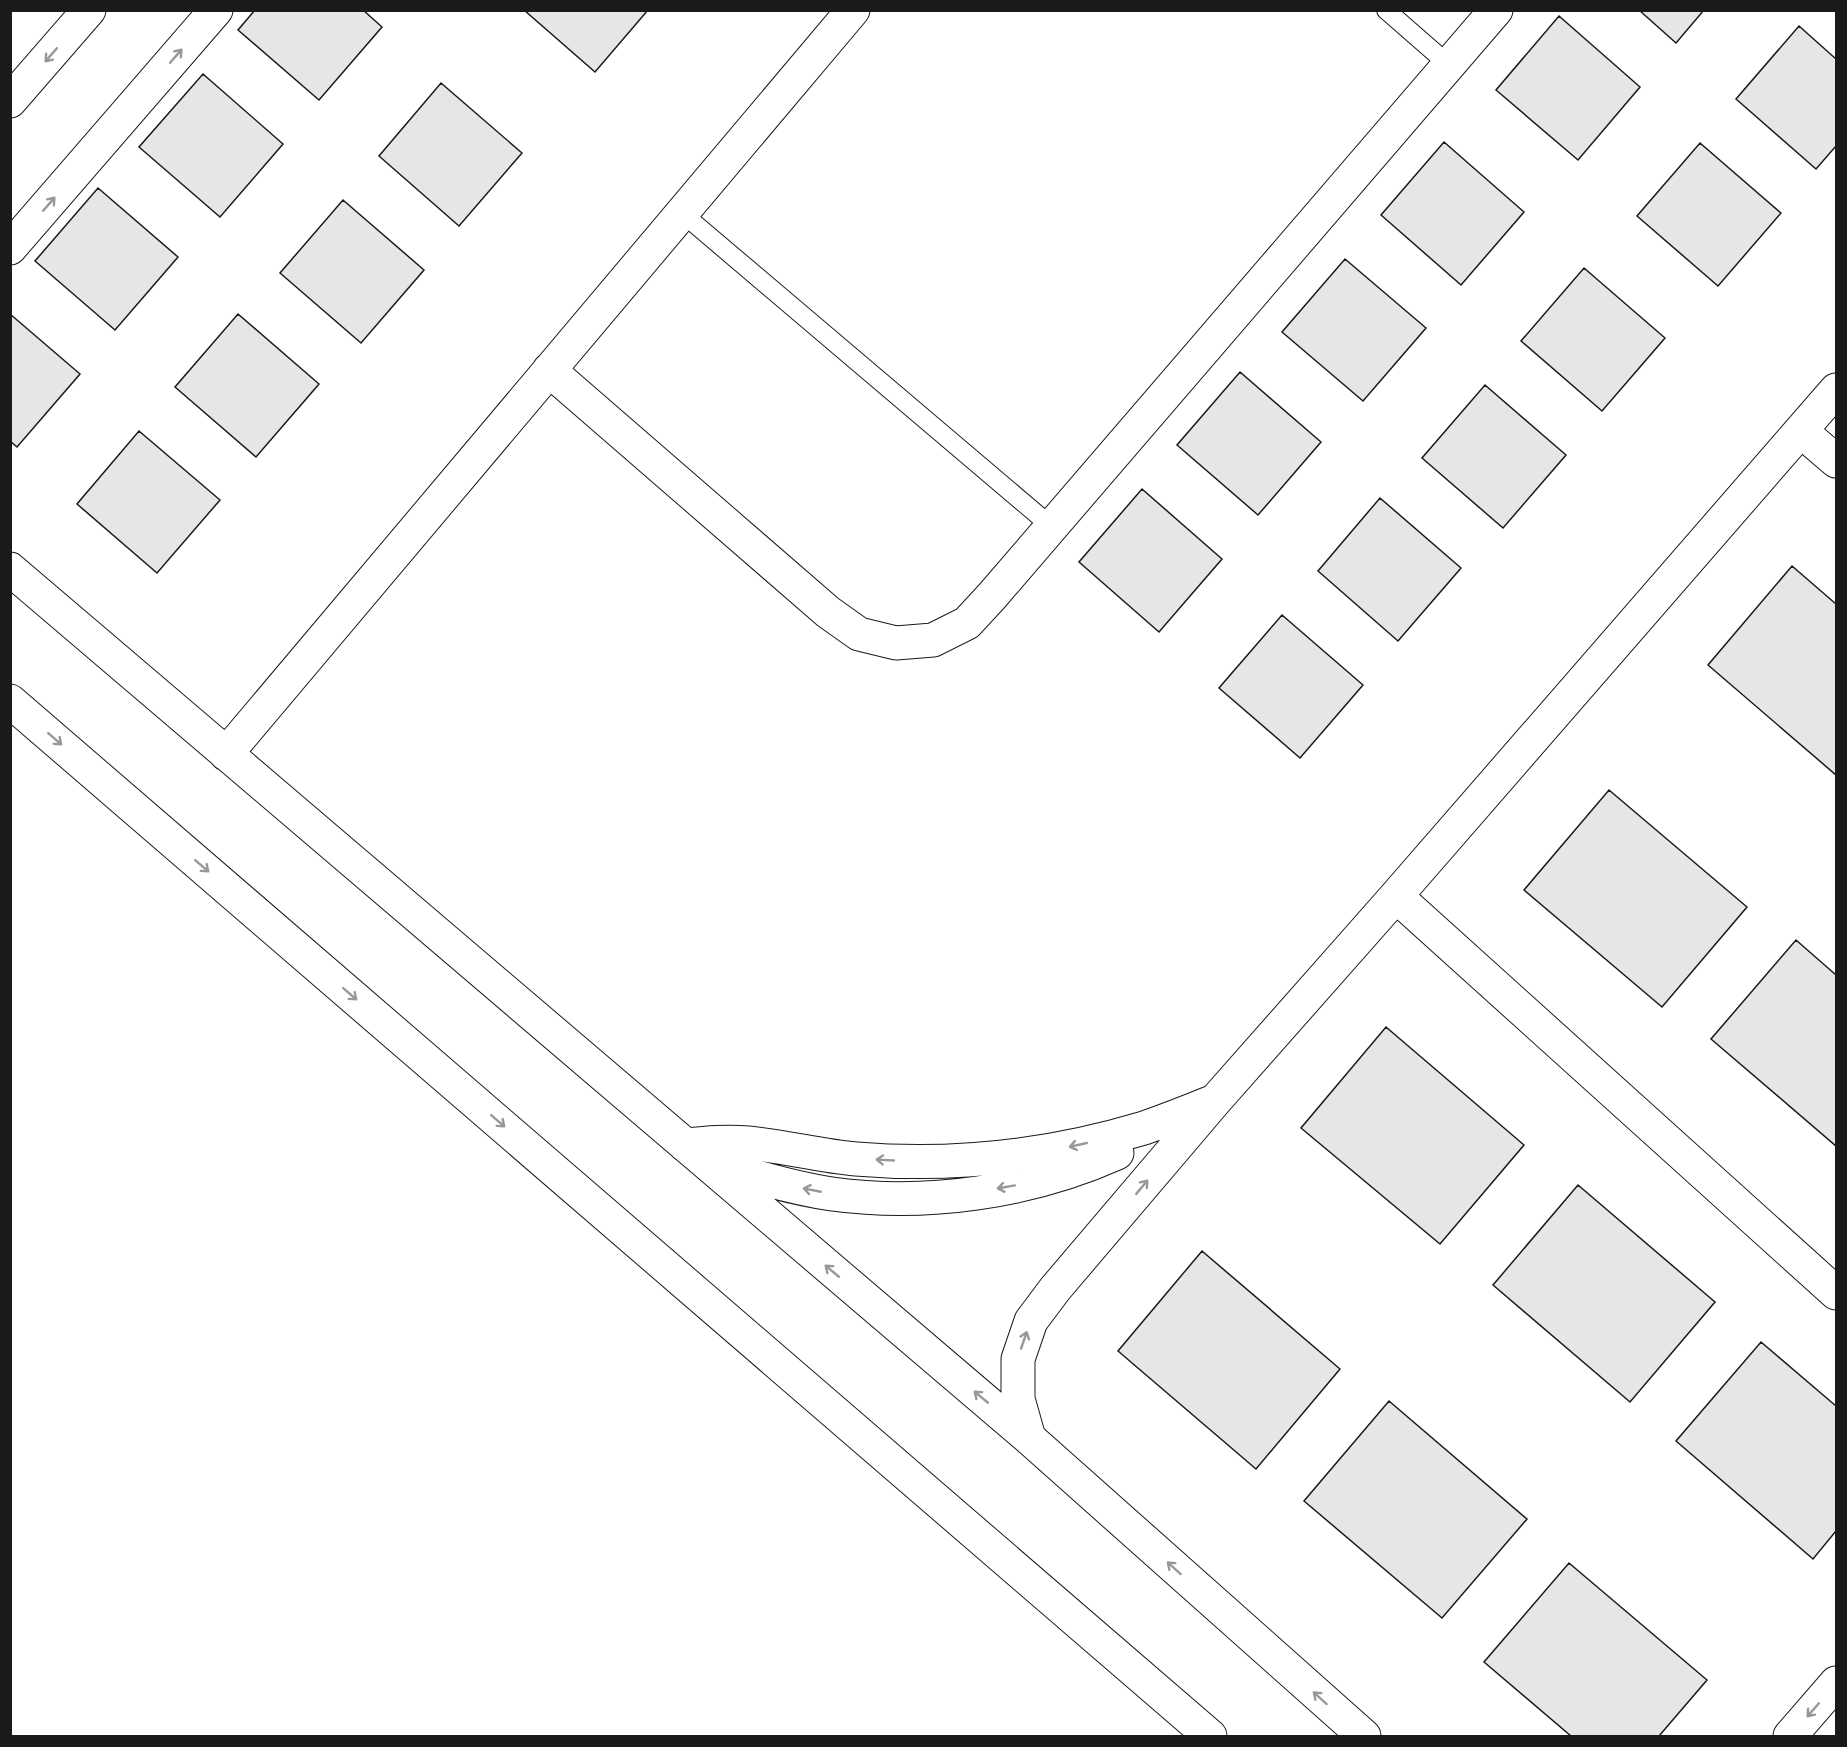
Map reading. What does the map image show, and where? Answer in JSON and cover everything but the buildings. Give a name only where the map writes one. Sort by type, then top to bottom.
[{"type":"street","points":[[10,101],[89,10]]},
{"type":"street","points":[[10,248],[216,10]]},
{"type":"street","points":[[226,754],[853,10]]},
{"type":"street","points":[[549,370],[828,612],[859,634],[896,643],[933,640],[966,623],[992,596],[1496,10]]},
{"type":"street","points":[[1029,1438],[1018,1399],[1018,1359],[1031,1321],[1055,1289],[1214,1102],[1836,390]]},
{"type":"street","points":[[1801,431],[1836,461]]},
{"type":"street","points":[[10,570],[1029,1438],[1364,1737]]},
{"type":"street","points":[[10,701],[1210,1737]]},
{"type":"street","points":[[1396,896],[1836,1293]]},
{"type":"street","points":[[694,1153],[766,1181],[832,1194],[899,1198],[966,1194],[1032,1183],[1096,1163],[1156,1136],[1214,1102]]},
{"type":"street","points":[[1790,1737],[1836,1683]]},
{"type":"lane","points":[[1386,10],[1449,65]]},
{"type":"lane","points":[[682,213],[1052,527]]}]
